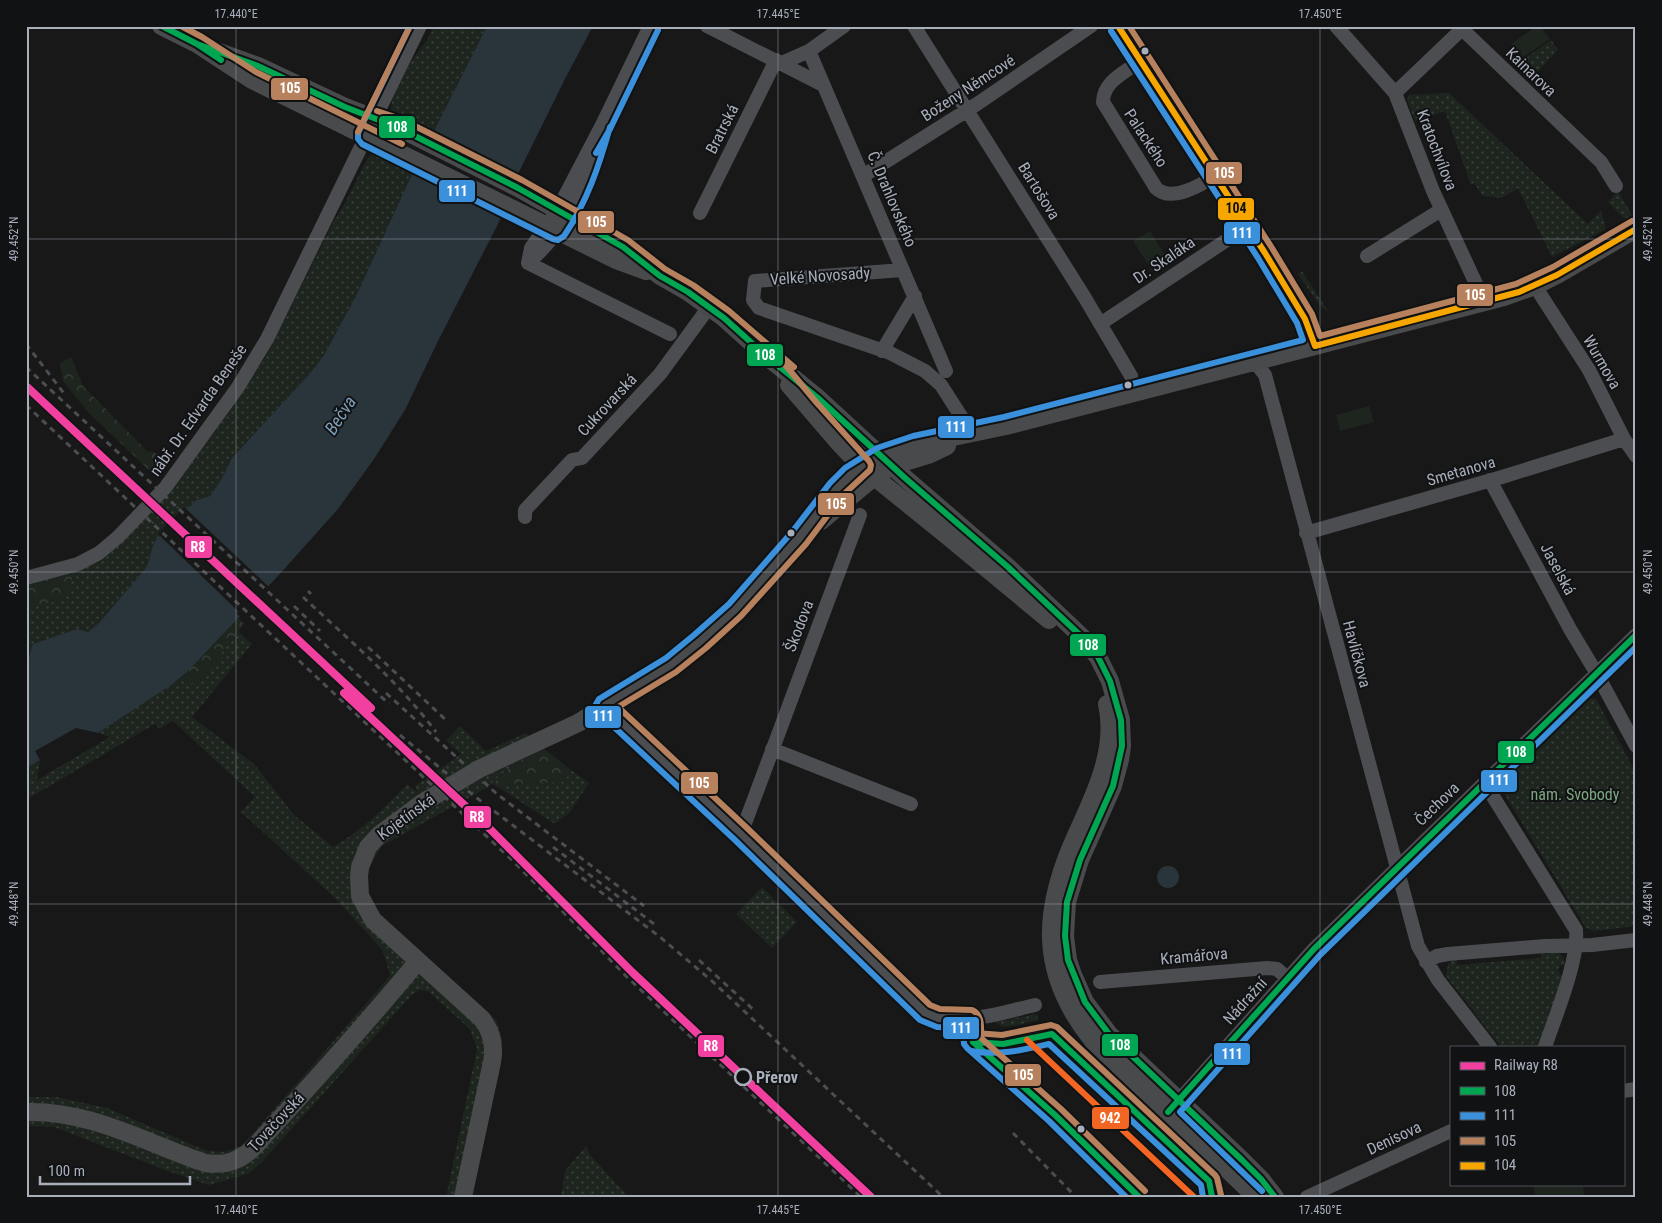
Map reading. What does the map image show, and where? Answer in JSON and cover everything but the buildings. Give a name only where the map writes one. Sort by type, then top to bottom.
[{"type":"main road","points":[[160,26],[196,44],[252,80],[509,207],[557,221]]},
{"type":"main road","points":[[196,44],[258,66],[345,107],[397,127],[518,188],[557,221],[616,260],[660,276],[709,306],[818,398],[1072,626],[1090,646],[1105,669],[1115,694],[1122,733],[1120,760],[1100,800],[1070,889],[1065,924],[1068,960],[1085,1002],[1100,1024],[1124,1048],[1256,1197]]},
{"type":"main road","points":[[887,461],[915,445],[970,435],[1504,297],[1535,286],[1636,229]]},
{"type":"main road","points":[[765,355],[808,408],[868,472],[1048,619],[1085,657],[1099,680],[1104,693],[1109,719],[1106,760],[1100,800]]},
{"type":"main road","points":[[887,461],[933,452],[970,435]]},
{"type":"main road","points":[[933,452],[923,461],[920,469],[920,478],[923,486],[936,504]]},
{"type":"main road","name":"Kojetínská","points":[[463,1197],[492,1062],[492,1040],[489,1029],[482,1019],[373,920],[365,908],[358,886],[360,867],[368,847],[406,814],[442,791],[479,770],[578,723],[671,665],[735,610],[799,538],[833,493],[850,475],[868,472],[887,461]]},
{"type":"main road","name":"Tovačovská","points":[[26,1112],[46,1112],[83,1118],[205,1163],[216,1165],[231,1163],[248,1154],[326,1069],[397,988],[418,961]]},
{"type":"main road","points":[[1174,1106],[1252,1169],[1275,1197]]},
{"type":"street","name":"nábř. Dr. Edvarda Beneše","points":[[26,578],[78,564],[100,552],[118,537],[165,488],[252,366],[420,26]]},
{"type":"street","points":[[650,26],[602,125],[586,180],[557,221],[531,248],[528,263],[670,334]]},
{"type":"street","points":[[707,26],[823,85]]},
{"type":"street","points":[[779,61],[809,51],[844,26]]},
{"type":"street","name":"Bartošova","points":[[914,26],[968,110],[1131,376]]},
{"type":"street","name":"Boženy Němcové","points":[[863,176],[968,110],[1091,26]]},
{"type":"street","points":[[1118,26],[1248,226],[1305,319],[1315,346]]},
{"type":"street","name":"Kratochvílova","points":[[1336,26],[1395,93],[1441,210],[1484,301]]},
{"type":"street","name":"Kainarova","points":[[1395,93],[1462,29],[1601,162],[1616,186]]},
{"type":"street","name":"Č. Drahlovského","points":[[809,51],[946,371]]},
{"type":"street","name":"Bratrská","points":[[700,213],[779,61]]},
{"type":"street","name":"Palackého","points":[[1140,61],[1108,85],[1103,102],[1156,188],[1166,193],[1183,191],[1201,185],[1215,175]]},
{"type":"street","points":[[1367,256],[1441,210]]},
{"type":"street","name":"Dr. Skaláka","points":[[1100,324],[1248,226]]},
{"type":"street","name":"Velké Novosady","points":[[886,352],[759,308],[753,300],[754,281],[903,270]]},
{"type":"street","name":"Wurmova","points":[[1535,286],[1589,370],[1624,439],[1636,456]]},
{"type":"street","points":[[915,296],[886,352],[924,371],[941,385],[966,424],[970,435]]},
{"type":"street","name":"Cukrovarská","points":[[525,518],[526,510],[572,460],[582,458],[660,374],[709,306]]},
{"type":"street","name":"Havlíčkova","points":[[1248,363],[1258,366],[1264,375],[1418,946],[1426,962],[1489,1046]]},
{"type":"street","name":"Smetanova","points":[[1306,533],[1624,439]]},
{"type":"street","name":"Jaselská","points":[[1490,480],[1570,629],[1597,674]]},
{"type":"street","name":"Škodova","points":[[741,834],[860,515]]},
{"type":"street","name":"Čechova","points":[[1288,979],[1314,949],[1636,635]]},
{"type":"street","points":[[1597,674],[1636,746]]},
{"type":"street","points":[[604,706],[741,834],[925,1013],[938,1018],[952,1020],[970,1019],[1035,1005]]},
{"type":"street","points":[[772,750],[911,804]]},
{"type":"street","points":[[1483,784],[1489,790],[1574,926],[1576,934],[1570,971],[1545,1046]]},
{"type":"street","points":[[1426,962],[1437,956],[1448,954],[1636,940]]},
{"type":"street","name":"Kramářova","points":[[1100,982],[1267,968],[1277,969],[1288,979]]},
{"type":"street","name":"Nádražní","points":[[1174,1106],[1288,979]]},
{"type":"street","name":"Denisova","points":[[1307,1197],[1450,1131]]},
{"type":"street","name":"Denisova","points":[[1327,1197],[1352,1177]]},
{"type":"green space","points":[[434,26],[487,26],[433,132],[402,116],[399,122],[391,111],[392,99],[410,63],[427,40]]},
{"type":"green space","points":[[1537,26],[1540,26],[1550,39],[1523,57],[1511,44]]},
{"type":"green space","points":[[1551,40],[1558,50],[1537,72],[1524,59]]},
{"type":"green space","points":[[1449,93],[1588,224],[1601,210],[1606,229],[1552,257],[1518,188],[1502,198],[1483,196],[1474,183],[1471,185],[1445,111],[1415,121],[1407,100],[1409,95]]},
{"type":"green space","points":[[380,151],[384,153],[382,157],[413,172],[357,294],[324,355],[311,372],[232,458],[210,496],[196,500],[156,540],[149,564],[99,623],[88,632],[26,667],[26,611],[190,465],[265,358],[366,161],[371,154]]},
{"type":"green space","points":[[1618,191],[1632,215],[1625,219],[1608,202]]},
{"type":"green space","points":[[1150,231],[1169,261],[1153,272],[1133,241]]},
{"type":"green space","points":[[1277,254],[1315,312],[1318,320],[1316,323],[1276,261]]},
{"type":"green space","points":[[1302,271],[1328,311],[1320,306],[1298,274]]},
{"type":"green space","points":[[71,357],[83,386],[148,452],[152,451],[160,457],[150,471],[88,412],[63,381],[60,363]]},
{"type":"green space","points":[[1369,406],[1374,422],[1340,431],[1336,415]]},
{"type":"green space","points":[[73,571],[67,593],[63,598],[26,611],[26,585]]},
{"type":"green space","points":[[238,618],[244,624],[199,683],[190,683],[182,676]]},
{"type":"green space","points":[[238,631],[252,644],[192,717],[255,765],[293,814],[333,847],[373,818],[407,784],[417,792],[415,786],[461,754],[446,741],[460,726],[486,751],[526,733],[543,748],[512,765],[488,787],[382,846],[371,864],[366,885],[368,900],[382,917],[497,1021],[502,1039],[500,1068],[471,1197],[446,1197],[477,1049],[470,1029],[429,992],[421,990],[411,996],[262,1162],[248,1174],[209,1185],[54,1127],[26,1126],[26,1097],[57,1097],[107,1108],[205,1150],[223,1152],[242,1146],[390,976],[383,951],[336,899],[241,812],[255,797],[173,721],[159,729],[155,724],[26,800],[26,768],[40,760],[37,780],[110,737],[98,733],[182,676],[190,683],[199,683]]},
{"type":"green space","name":"nám. Svobody","points":[[1586,698],[1596,699],[1636,773],[1636,926],[1594,931],[1586,928],[1499,785]]},
{"type":"green space","points":[[543,748],[571,770],[564,782],[512,784],[501,789],[492,784],[512,765]]},
{"type":"green space","points":[[571,770],[589,783],[569,813],[555,824],[501,789],[512,784],[564,782]]},
{"type":"green space","points":[[762,887],[797,922],[772,948],[736,914]]},
{"type":"green space","points":[[1541,951],[1558,953],[1563,957],[1565,966],[1560,965],[1558,971],[1563,976],[1539,1046],[1500,1046],[1446,976],[1448,964],[1456,958],[1457,965],[1541,958]]},
{"type":"green space","points":[[1037,1014],[1038,1020],[1015,1026],[999,1025],[995,1022]]},
{"type":"green space","points":[[586,1146],[590,1155],[629,1197],[561,1197],[565,1171]]},
{"type":"green space","points":[[1533,1186],[1583,1186],[1584,1197],[1535,1197]]},
{"type":"water","name":"Bečva","points":[[487,26],[593,26],[518,174],[499,222],[405,410],[374,459],[338,509],[189,670],[171,685],[98,733],[76,728],[35,751],[40,760],[26,768],[26,667],[33,644],[77,629],[88,632],[99,623],[145,569],[156,540],[196,500],[210,496],[232,458],[311,372],[324,355],[357,294],[413,172]]},
{"type":"water","points":[[1168,866],[1176,869],[1179,877],[1176,885],[1168,888],[1160,885],[1157,877],[1160,869]]},
{"type":"pier","points":[[431,131],[521,175],[503,218],[411,171]]},
{"type":"pier","points":[[184,507],[271,587],[242,618],[237,614],[238,611],[158,534]]},
{"type":"railway","points":[[26,344],[66,396]]},
{"type":"railway","points":[[26,367],[389,704]]},
{"type":"railway","points":[[26,405],[514,862],[627,977],[861,1197]]},
{"type":"railway","points":[[308,591],[311,594]]},
{"type":"railway","points":[[303,597],[406,695],[436,732]]},
{"type":"railway","points":[[294,606],[320,631]]},
{"type":"railway","points":[[368,647],[448,722]]},
{"type":"railway","points":[[386,693],[497,794],[644,906]]},
{"type":"railway","points":[[400,735],[473,795],[660,937],[712,981],[943,1197]]},
{"type":"railway","points":[[553,847],[658,927]]},
{"type":"railway","points":[[699,960],[756,1012]]},
{"type":"railway","points":[[1013,1133],[1076,1197]]},
{"type":"rail line","name":"R8","points":[[26,386],[371,708]]},
{"type":"rail line","name":"R8","points":[[344,693],[490,829],[632,972],[871,1197]]},
{"type":"transit line","name":"108","points":[[162,26],[197,44],[221,60]]},
{"type":"transit line","name":"105","points":[[181,26],[202,37],[256,72],[402,144]]},
{"type":"transit line","name":"111","points":[[410,26],[358,133],[358,139],[362,144],[558,240],[564,236],[586,197],[597,170],[610,127]]},
{"type":"transit line","name":"105","points":[[358,132],[410,26]]},
{"type":"transit line","name":"104","points":[[1118,26],[1265,253],[1305,319],[1315,346],[1519,292],[1557,275],[1636,229]]},
{"type":"transit line","name":"105","points":[[1129,26],[1272,248],[1312,314],[1320,336],[1516,284],[1553,267],[1632,221]]},
{"type":"transit line","name":"111","points":[[596,153],[610,129],[658,30]]},
{"type":"transit line","name":"111","points":[[1111,31],[1258,258],[1297,323],[1303,340],[1004,417],[913,436],[877,448],[845,468],[830,483],[792,532],[729,604],[666,658],[599,699],[595,706],[598,712],[735,840],[920,1020],[937,1027],[963,1028],[964,1044],[967,1048],[1049,1121],[1126,1197]]},
{"type":"transit line","name":"108","points":[[197,44],[258,66],[345,107],[397,127],[518,188],[623,247],[660,276],[688,292],[724,318],[765,355],[818,398],[905,478],[1008,567],[1081,636],[1098,657],[1110,681],[1121,720],[1122,746],[1113,786],[1080,860],[1067,902],[1065,936],[1068,960],[1085,1002],[1109,1034],[1242,1160],[1261,1179],[1275,1197]]},
{"type":"transit line","name":"105","points":[[377,111],[401,119],[522,180],[628,240],[665,269],[693,285],[729,311],[794,367]]},
{"type":"transit line","name":"105","points":[[772,349],[869,461],[871,465],[870,470],[843,495],[806,544],[741,616],[676,672],[618,707],[747,828],[930,1005],[940,1009],[972,1010],[976,1012],[981,1022],[981,1038],[1061,1109],[1145,1191]]},
{"type":"transit line","name":"108","points":[[1168,1112],[1314,949],[1636,635]]},
{"type":"transit line","name":"111","points":[[1262,1191],[1180,1112],[1320,955],[1636,647]]},
{"type":"transit line","name":"105","points":[[975,1033],[1002,1035],[1051,1025],[1057,1027],[1215,1175],[1221,1195]]},
{"type":"transit line","name":"108","points":[[973,1042],[1003,1044],[1052,1034],[1209,1181],[1212,1197]]},
{"type":"transit line","name":"942","points":[[1027,1040],[1194,1197]]},
{"type":"transit line","name":"108","points":[[973,1042],[1055,1115],[1139,1197]]},
{"type":"transit line","name":"111","points":[[971,1051],[1001,1053],[1049,1044],[1201,1185],[1203,1197]]},
{"type":"place","name":"Přerov","points":[[743,1077]]}]
